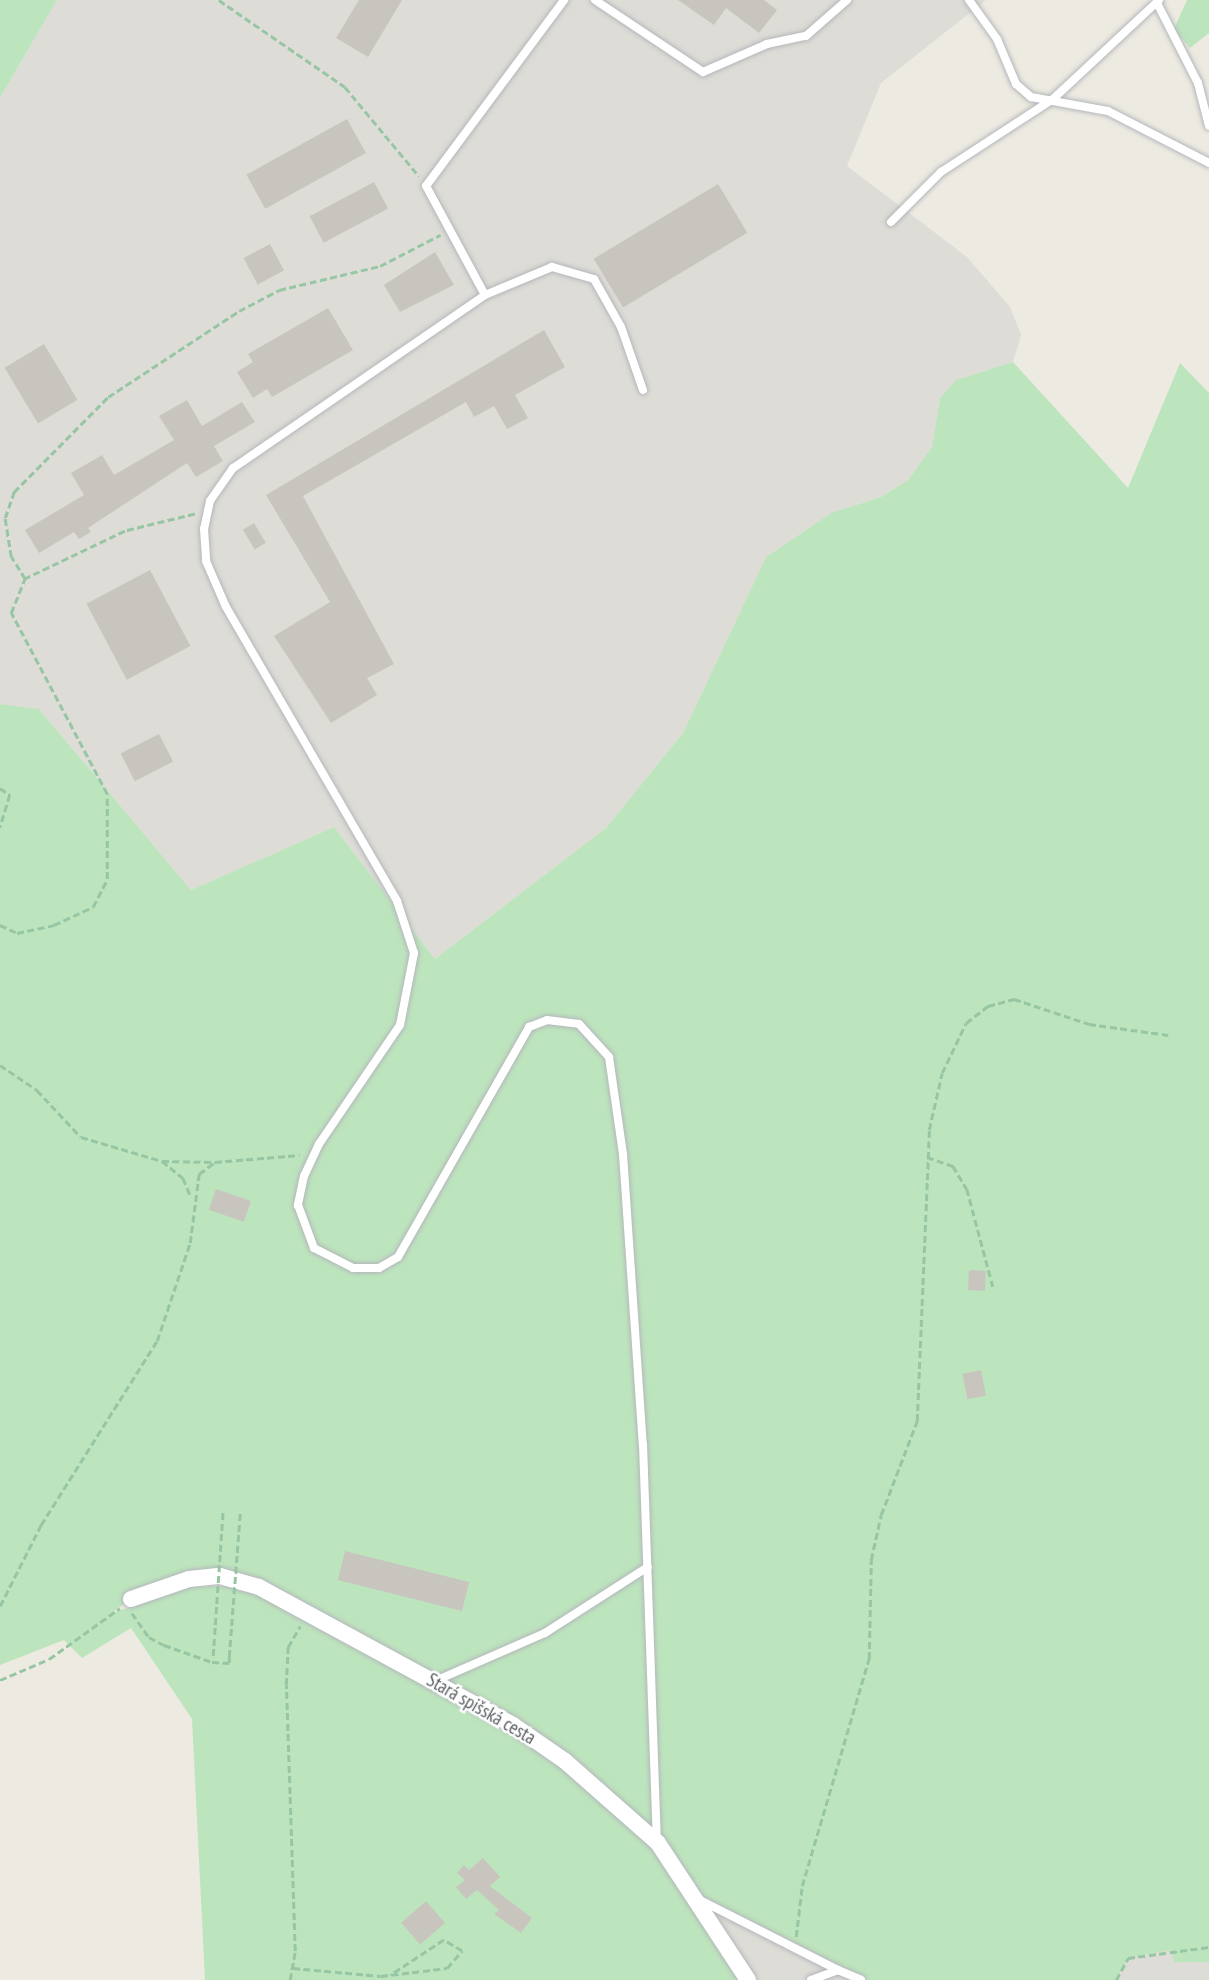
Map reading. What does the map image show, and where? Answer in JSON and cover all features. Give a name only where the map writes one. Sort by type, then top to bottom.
[{"type":"street","name":"Stará spišská cesta","points":[[131,1600],[189,1579],[220,1576],[259,1587],[433,1682],[565,1761],[657,1843],[748,1980]]},
{"type":"lane","points":[[485,295],[426,186],[564,0]]},
{"type":"lane","points":[[595,0],[703,72],[767,44],[806,36],[847,0]]},
{"type":"lane","points":[[969,0],[997,38],[1016,84],[1031,97],[1108,111],[1209,163]]},
{"type":"lane","points":[[891,222],[941,172],[1053,99],[1158,2],[1198,83],[1209,126]]},
{"type":"lane","points":[[643,390],[621,327],[594,279],[552,267],[485,295],[233,468],[206,515],[206,561],[226,607],[397,901],[414,953],[400,1025],[319,1144],[298,1205],[304,1231],[330,1261],[379,1268],[410,1241],[516,1040],[547,1020],[579,1024],[595,1037],[615,1076],[623,1154],[648,1567],[657,1843]]},
{"type":"lane","points":[[433,1682],[545,1633],[648,1567]]},
{"type":"lane","points":[[690,1895],[794,1951],[861,1980]]},
{"type":"lane","points":[[811,1980],[838,1970]]},
{"type":"path","points":[[219,0],[345,87],[426,186]]},
{"type":"path","points":[[24,579],[11,557],[5,518],[14,492],[108,397],[264,297],[380,266],[449,231]]},
{"type":"path","points":[[0,925],[17,933],[54,925],[93,907],[107,879],[107,794],[19,633],[13,598],[24,579],[125,531],[187,513],[206,515]]},
{"type":"path","points":[[0,789],[10,796],[0,827]]},
{"type":"path","points":[[794,1951],[802,1886],[869,1659],[871,1560],[878,1527],[918,1421],[927,1157],[942,1073],[966,1023],[988,1006],[1014,999],[1089,1024],[1168,1035]]},
{"type":"path","points":[[0,1065],[37,1090],[82,1137],[162,1161],[291,1160],[319,1144]]},
{"type":"path","points":[[927,1157],[953,1166],[967,1189],[993,1287]]},
{"type":"path","points":[[162,1161],[183,1178],[191,1198]]},
{"type":"path","points":[[0,1606],[41,1525],[157,1341],[190,1243],[191,1198],[199,1174],[215,1162]]},
{"type":"path","points":[[212,1662],[223,1511]]},
{"type":"path","points":[[131,1600],[132,1615],[149,1637],[212,1662],[229,1663],[240,1513]]},
{"type":"path","points":[[0,1680],[49,1659],[131,1600]]},
{"type":"path","points":[[290,1980],[293,1968],[288,1647],[314,1616]]},
{"type":"path","points":[[293,1968],[391,1975],[446,1968],[462,1951],[443,1940],[391,1975]]},
{"type":"path","points":[[1116,1980],[1128,1958],[1209,1947]]},
{"type":"shaded area","points":[[57,0],[986,0],[881,83],[847,166],[967,257],[1010,307],[1021,335],[1013,362],[956,380],[940,398],[932,447],[908,480],[881,497],[831,513],[766,557],[683,733],[606,828],[435,959],[334,827],[191,890],[40,710],[0,704],[0,98]]},
{"type":"shaded area","points":[[690,1895],[861,1980],[748,1980]]},
{"type":"shaded area","points":[[1170,1941],[1174,1962],[1209,1962],[1209,1980],[1116,1980],[1128,1958]]},
{"type":"green space","points":[[0,0],[57,0],[0,98]]},
{"type":"green space","points":[[1187,0],[1209,0],[1209,33],[1190,48],[1174,29]]},
{"type":"green space","points":[[1013,362],[1128,488],[1180,363],[1209,393],[1209,1962],[1174,1962],[1171,1950],[1128,1958],[1116,1980],[861,1980],[692,1896],[748,1980],[205,1980],[192,1719],[131,1628],[82,1658],[64,1640],[0,1665],[0,704],[39,709],[191,890],[334,827],[435,959],[606,828],[683,733],[766,557],[831,513],[881,497],[908,480],[932,447],[940,398],[956,380]],"holes":[[[263,1582],[312,1614],[240,1587],[218,1586],[189,1587],[112,1613],[148,1585]]]},
{"type":"building","points":[[359,0],[402,0],[368,57],[336,38]]},
{"type":"building","points":[[678,0],[764,0],[777,10],[759,33],[726,8],[714,25]]},
{"type":"building","points":[[347,119],[366,153],[265,209],[246,175]]},
{"type":"building","points":[[374,182],[388,208],[324,243],[310,216]]},
{"type":"building","points":[[718,184],[747,233],[623,308],[594,259]]},
{"type":"building","points":[[270,244],[284,270],[258,285],[244,258]]},
{"type":"building","points":[[435,252],[454,285],[400,312],[384,285]]},
{"type":"building","points":[[328,308],[353,350],[272,397],[267,389],[253,398],[237,372],[253,362],[248,354]]},
{"type":"building","points":[[544,330],[565,367],[515,395],[528,418],[507,429],[494,406],[474,417],[466,402],[303,496],[394,664],[367,678],[377,695],[331,723],[274,636],[330,602],[266,495]]},
{"type":"building","points":[[44,344],[77,400],[38,423],[5,368]]},
{"type":"building","points":[[187,400],[202,426],[242,402],[255,422],[214,446],[223,461],[196,477],[187,463],[88,528],[91,532],[79,539],[74,532],[39,553],[25,530],[84,495],[71,473],[102,455],[114,475],[174,440],[159,416]]},
{"type":"building","points":[[254,523],[266,543],[255,549],[243,530]]},
{"type":"building","points":[[150,570],[190,646],[127,680],[86,604]]},
{"type":"building","points":[[159,734],[173,762],[135,781],[121,754]]},
{"type":"building","points":[[216,1189],[251,1201],[244,1222],[209,1210]]},
{"type":"building","points":[[969,1270],[986,1271],[985,1291],[968,1290]]},
{"type":"building","points":[[981,1370],[986,1396],[967,1399],[962,1374]]},
{"type":"building","points":[[345,1551],[469,1582],[462,1611],[338,1580]]},
{"type":"building","points":[[483,1858],[500,1877],[490,1886],[532,1918],[521,1933],[494,1914],[499,1910],[477,1890],[466,1899],[456,1887],[465,1880],[457,1873],[464,1865],[469,1870]]},
{"type":"building","points":[[426,1901],[445,1923],[420,1945],[401,1923]]}]
